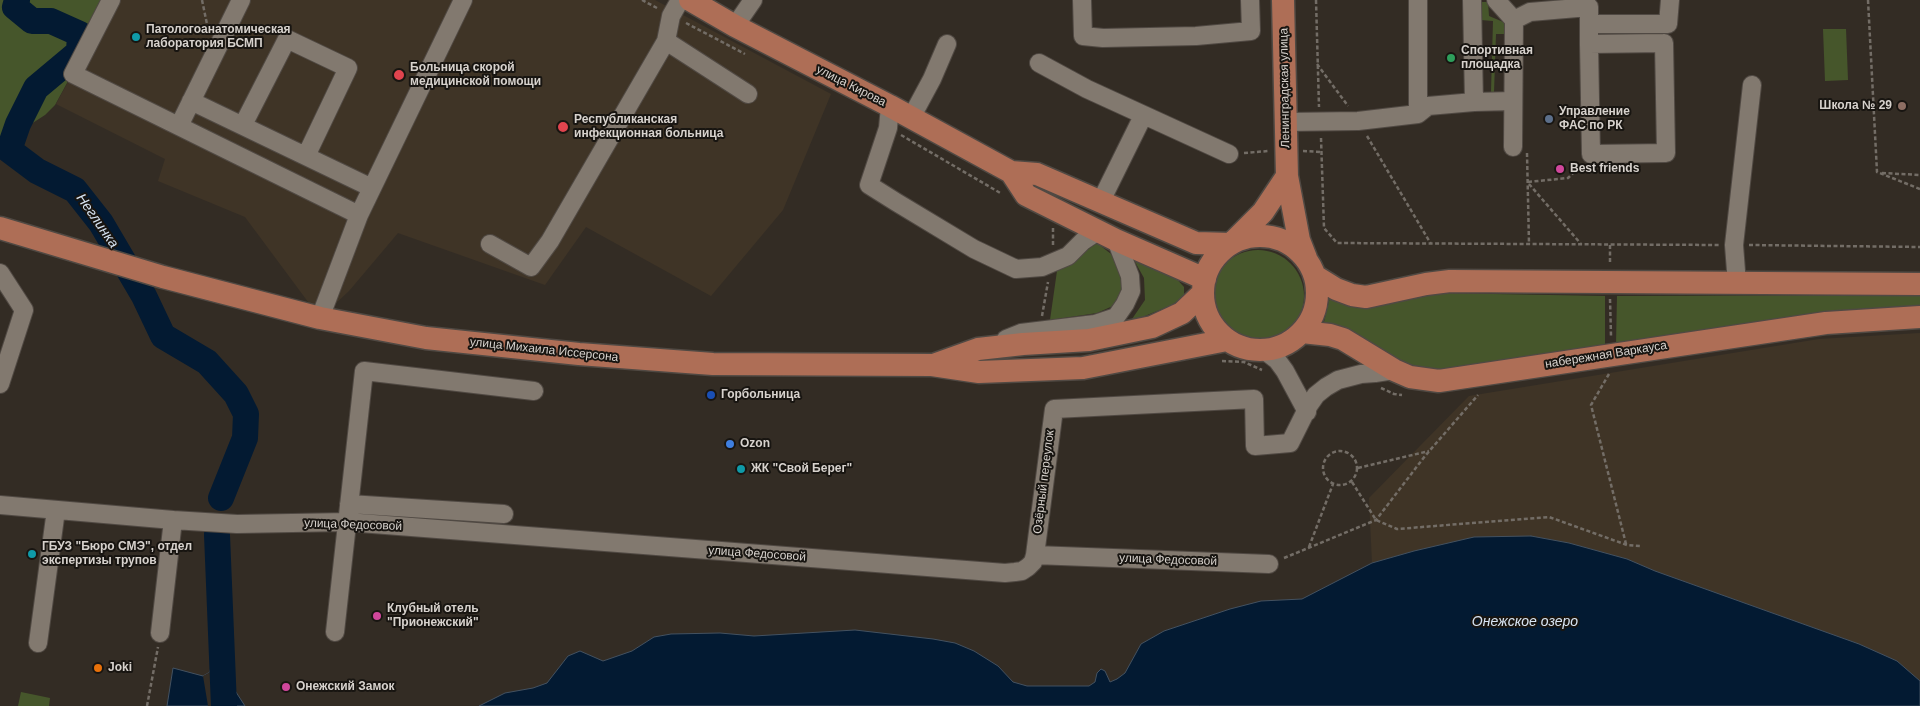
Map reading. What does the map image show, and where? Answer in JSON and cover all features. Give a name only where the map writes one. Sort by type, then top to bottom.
[{"type":"main road","name":"улица Кирова","points":[[690,0],[735,26],[890,106],[1011,172],[1037,174],[1196,243],[1231,244]]},
{"type":"main road","name":"Ленинградская улица","points":[[1283,0],[1287,176],[1299,240],[1310,267]]},
{"type":"main road","name":"улица Кирова","points":[[1011,172],[1026,195],[1204,286]]},
{"type":"main road","points":[[1287,176],[1263,212],[1231,244],[1219,253],[1210,265],[1204,286],[1206,311],[1214,328],[1228,340],[1239,346],[1264,350],[1285,345],[1302,332],[1313,316],[1318,296],[1310,267]]},
{"type":"main road","name":"улица Михаила Иссерсона","points":[[0,228],[163,277],[320,318],[426,338],[589,355],[713,364],[932,365],[979,372],[1082,368],[1228,340]]},
{"type":"main road","points":[[1231,244],[1250,237],[1271,237],[1290,244],[1310,267],[1336,289],[1352,295],[1366,297],[1426,284],[1450,281],[1920,284]]},
{"type":"main road","name":"улица Михаила Иссерсона","points":[[932,365],[978,350],[1023,344],[1089,340],[1152,327],[1182,313],[1204,286]]},
{"type":"main road","name":"набережная Варкауса","points":[[1302,332],[1330,335],[1343,339],[1394,370],[1410,377],[1439,381],[1826,323],[1920,317]]},
{"type":"street","points":[[110,0],[73,74],[359,214]]},
{"type":"street","points":[[179,126],[241,0]]},
{"type":"street","points":[[320,318],[359,214],[463,0]]},
{"type":"street","points":[[490,244],[531,266],[550,241],[666,41],[671,16],[680,0]]},
{"type":"street","points":[[735,26],[753,0]]},
{"type":"street","points":[[1082,0],[1084,36],[1103,38],[1196,36],[1251,31],[1250,0]]},
{"type":"street","points":[[1418,0],[1418,114]]},
{"type":"street","points":[[1472,0],[1474,102]]},
{"type":"street","points":[[1496,0],[1514,20],[1513,101],[1520,147]]},
{"type":"street","points":[[1589,24],[1668,24],[1670,0]]},
{"type":"street","points":[[1514,20],[1530,12],[1589,7],[1589,44],[1591,154],[1666,153],[1664,43],[1589,44]]},
{"type":"street","points":[[243,125],[287,39],[348,68],[306,156]]},
{"type":"street","points":[[666,41],[748,94]]},
{"type":"street","points":[[911,118],[932,79],[947,44]]},
{"type":"street","points":[[1039,63],[1143,116],[1229,154]]},
{"type":"street","points":[[1737,284],[1734,245],[1752,85]]},
{"type":"street","points":[[191,101],[372,188]]},
{"type":"street","points":[[1286,122],[1358,121],[1418,114],[1428,106],[1513,101]]},
{"type":"street","points":[[890,106],[888,128],[869,185],[974,249],[1016,269],[1042,267],[1068,256],[1083,241],[1107,235],[1130,276],[1131,291],[1116,317],[1095,324],[1021,333],[978,350]]},
{"type":"street","points":[[1101,201],[1143,116]]},
{"type":"street","points":[[0,273],[24,310],[0,384]]},
{"type":"street","points":[[1264,350],[1277,360],[1285,371],[1307,412]]},
{"type":"street","points":[[1307,412],[1316,395],[1338,380],[1361,374],[1375,374],[1394,370]]},
{"type":"street","points":[[335,632],[364,371],[534,391]]},
{"type":"street","name":"Озёрный переулок","points":[[1035,556],[1054,409],[1254,399],[1255,446],[1290,443],[1307,412]]},
{"type":"street","points":[[349,504],[504,514]]},
{"type":"street","points":[[0,505],[173,520],[160,633]]},
{"type":"street","points":[[38,643],[56,510]]},
{"type":"street","name":"улица Федосовой","points":[[173,520],[237,524],[347,522],[1005,573],[1022,571],[1033,562],[1035,556],[1269,564]]},
{"type":"path","points":[[1316,0],[1324,228],[1337,243],[1920,246]]},
{"type":"path","points":[[1868,0],[1877,172]]},
{"type":"path","points":[[1317,63],[1358,121],[1431,244]]},
{"type":"path","points":[[1520,147],[1528,182],[1529,244]]},
{"type":"path","points":[[1229,154],[1273,150]]},
{"type":"path","points":[[1528,182],[1568,178],[1591,154]]},
{"type":"path","points":[[1877,172],[1920,175]]},
{"type":"path","points":[[1877,172],[1920,189]]},
{"type":"path","points":[[1528,182],[1581,244]]},
{"type":"path","points":[[1610,245],[1611,370],[1591,405],[1627,544]]},
{"type":"path","points":[[1269,564],[1376,520],[1429,451],[1483,390]]},
{"type":"path","points":[[1340,450],[1349,452],[1356,459],[1357,476],[1352,482],[1343,486],[1333,484],[1326,478],[1322,469],[1324,460],[1331,453],[1340,450]]},
{"type":"path","points":[[1358,468],[1429,451]]},
{"type":"path","points":[[1352,482],[1376,520],[1397,529],[1549,517],[1627,544],[1641,546]]},
{"type":"path","points":[[1308,548],[1333,484]]},
{"type":"path","points":[[147,706],[160,633]]},
{"type":"shaded area","points":[[110,0],[655,0],[831,94],[783,210],[711,296],[586,227],[545,285],[398,233],[349,291],[320,318],[245,217],[158,181],[165,159],[56,104],[112,1]]},
{"type":"shaded area","points":[[1920,333],[1920,681],[1897,661],[1859,644],[1655,571],[1627,559],[1569,543],[1531,536],[1414,551],[1372,563],[1369,498],[1469,396],[1819,339]]},
{"type":"green space","points":[[0,0],[108,0],[111,2],[55,105],[45,115],[0,144]]},
{"type":"green space","points":[[1481,2],[1488,2],[1489,16],[1508,24],[1509,34],[1496,34],[1494,92],[1491,92],[1493,21],[1481,20]]},
{"type":"green space","points":[[1823,29],[1846,29],[1848,80],[1825,81]]},
{"type":"green space","points":[[1097,243],[1111,254],[1122,270],[1122,287],[1115,305],[1097,313],[1050,320],[1057,271]]},
{"type":"green space","points":[[1258,250],[1276,253],[1291,263],[1301,278],[1304,296],[1301,314],[1291,329],[1276,339],[1258,342],[1240,339],[1225,329],[1215,314],[1212,296],[1215,278],[1225,263],[1240,253]]},
{"type":"green space","points":[[1134,260],[1174,276],[1184,287],[1184,296],[1172,305],[1130,322],[1145,300],[1144,278]]},
{"type":"green space","points":[[1439,293],[1605,296],[1605,347],[1444,370],[1404,364],[1323,326],[1330,297]]},
{"type":"green space","points":[[1920,295],[1920,307],[1616,345],[1617,296]]},
{"type":"green space","points":[[21,692],[50,698],[49,706],[18,706]]},
{"type":"water","name":"Онежское озеро","points":[[1531,536],[1569,543],[1627,559],[1655,571],[1859,644],[1897,661],[1920,681],[1920,706],[479,706],[505,693],[533,688],[547,683],[568,656],[580,651],[603,661],[632,651],[654,637],[671,634],[720,633],[754,636],[855,630],[933,639],[955,643],[974,651],[998,666],[1013,682],[1027,686],[1089,686],[1095,682],[1097,673],[1101,669],[1105,671],[1110,682],[1117,679],[1125,673],[1141,644],[1164,631],[1230,609],[1261,601],[1302,599],[1372,563],[1414,551],[1474,537]]},
{"type":"water","points":[[221,626],[227,628],[234,689],[245,706],[167,706],[173,668],[203,676],[210,672],[214,643],[218,629]]},
{"type":"pier","points":[[210,672],[216,706],[208,706],[203,676]]},
{"type":"waterway","name":"Неглинка","points":[[17,0],[15,7],[32,21],[51,21],[80,34],[79,52],[36,88],[18,124],[9,150],[37,171],[75,190],[101,223],[144,296],[163,336],[207,362],[236,394],[246,414],[245,438],[221,498]]},
{"type":"waterway","name":"Неглинка","points":[[217,535],[224,706]]},
{"type":"place","name":"Патологоанатомическая лаборатория БСМП","points":[[136,37]]},
{"type":"place","name":"Спортивная площадка","points":[[1451,58]]},
{"type":"place","name":"Больница скорой медицинской помощи","points":[[399,75]]},
{"type":"place","name":"Школа № 29","points":[[1902,106]]},
{"type":"place","name":"Управление ФАС по РК","points":[[1549,119]]},
{"type":"place","name":"Республиканская инфекционная больница","points":[[563,127]]},
{"type":"place","name":"Best friends","points":[[1560,169]]},
{"type":"place","name":"Горбольница","points":[[711,395]]},
{"type":"place","name":"Ozon","points":[[730,444]]},
{"type":"place","name":"ЖК \"Свой Берег\"","points":[[741,469]]},
{"type":"place","name":"ГБУЗ \"Бюро СМЭ\", отдел экспертизы трупов","points":[[32,554]]},
{"type":"place","name":"Клубный отель \"Прионежский\"","points":[[377,616]]},
{"type":"place","name":"Joki","points":[[98,668]]},
{"type":"place","name":"Онежский Замок","points":[[286,687]]}]
